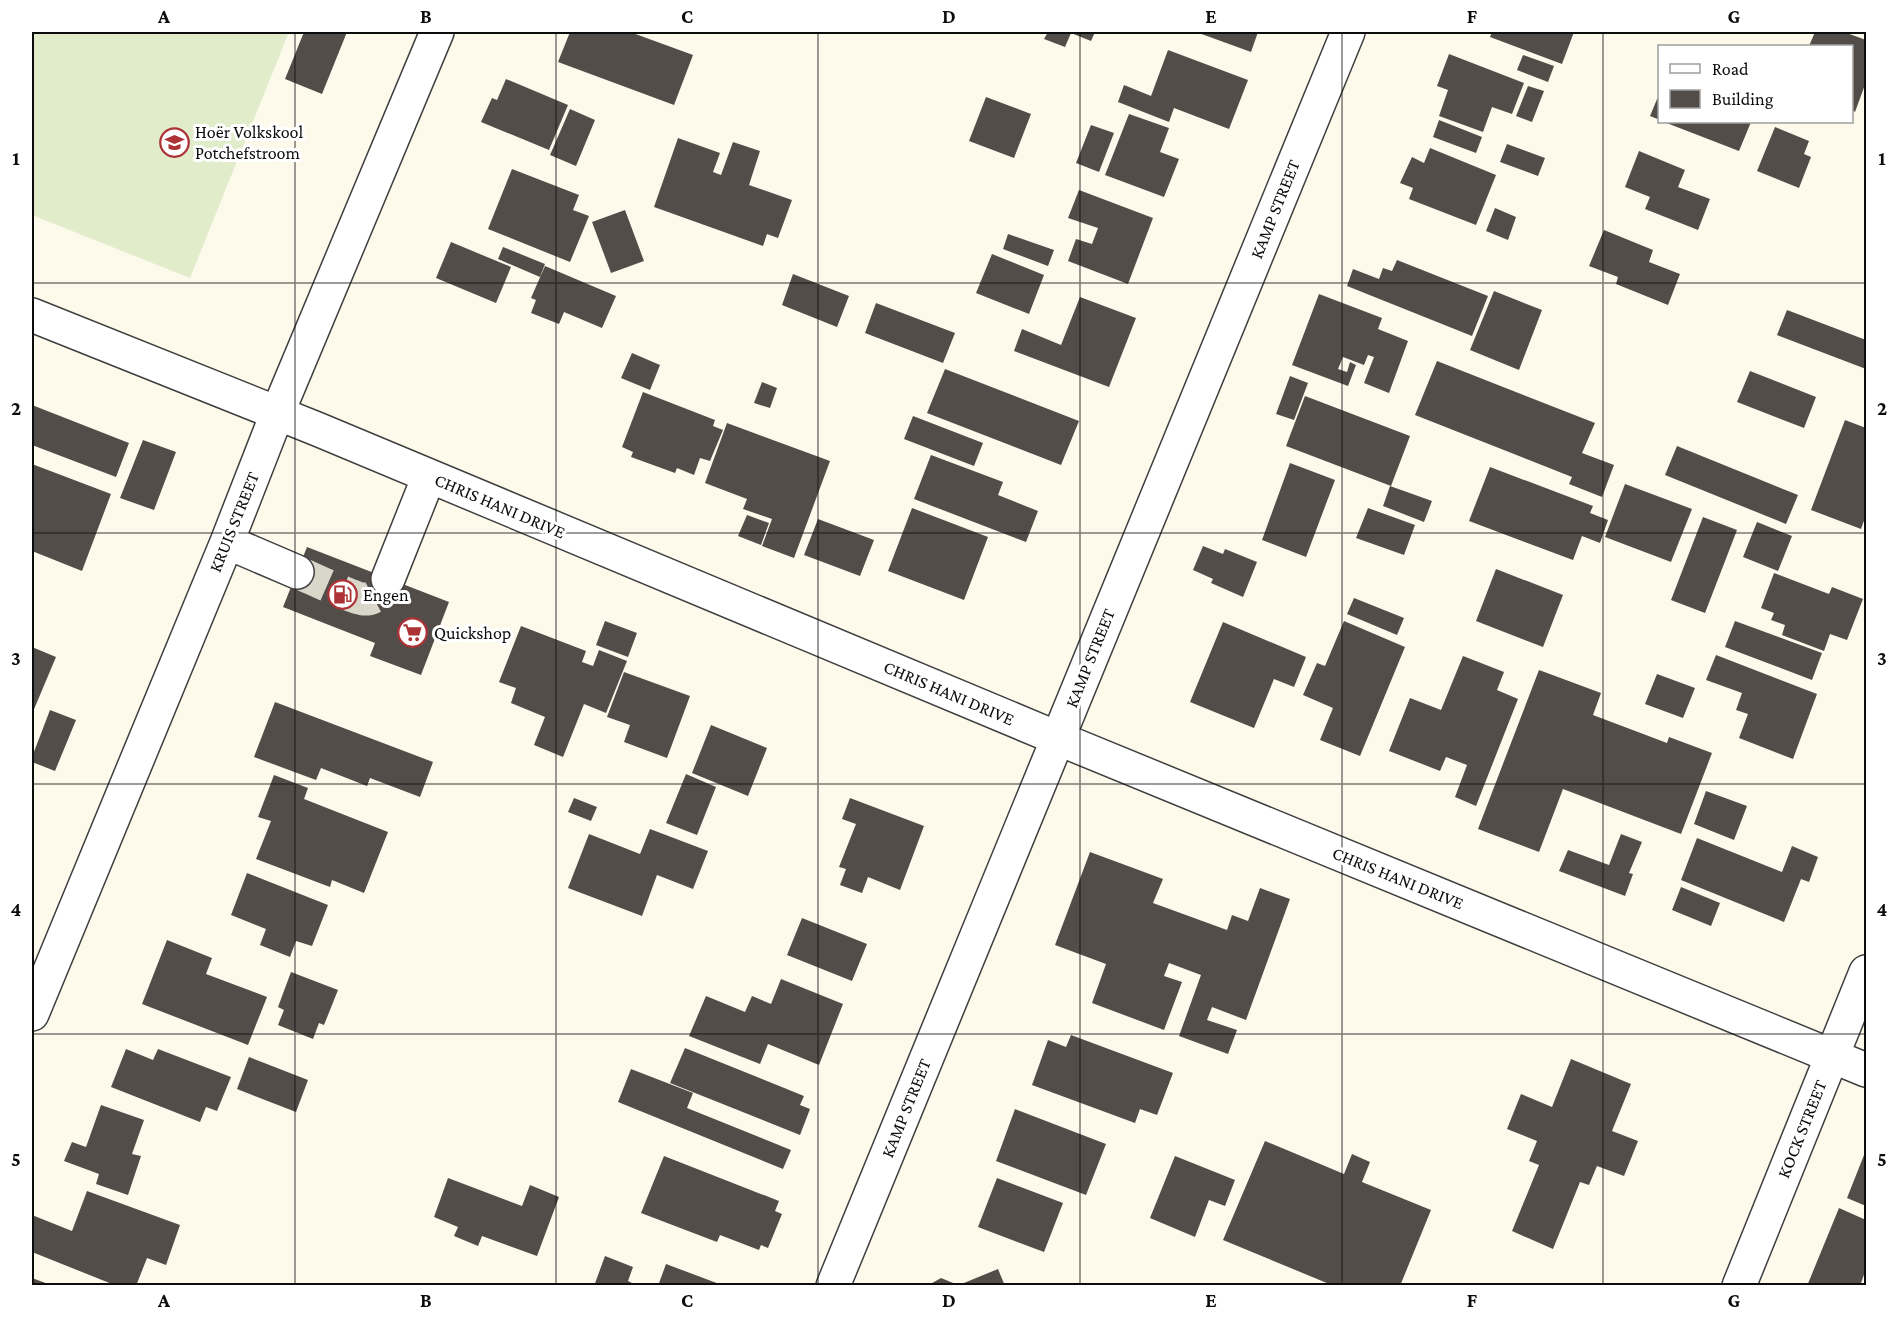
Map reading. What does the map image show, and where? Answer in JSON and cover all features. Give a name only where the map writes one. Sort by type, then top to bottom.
[{"type":"street","name":"KRUIS STREET","points":[[32,1014],[227,542],[277,414],[437,32]]},
{"type":"street","name":"KAMP STREET","points":[[833,1286],[1348,32]]},
{"type":"street","name":"CHRIS HANI DRIVE","points":[[32,315],[429,476],[1057,738],[1866,1070]]},
{"type":"street","points":[[388,579],[429,476]]},
{"type":"street","points":[[227,542],[297,572]]},
{"type":"street","name":"KOCK STREET","points":[[1739,1286],[1866,972]]},
{"type":"green space","name":"Hoër Volkskool Potchefstroom","points":[[32,32],[289,32],[190,278],[32,215]]},
{"type":"building","points":[[304,32],[347,32],[322,94],[285,79]]},
{"type":"building","points":[[570,32],[630,32],[693,55],[674,105],[558,62]]},
{"type":"building","points":[[1048,32],[1095,32],[1091,41],[1071,33],[1065,47],[1044,39]]},
{"type":"building","points":[[1196,32],[1258,32],[1251,52]]},
{"type":"building","points":[[1492,32],[1574,32],[1562,64],[1490,37]]},
{"type":"building","points":[[1815,32],[1844,32],[1866,40],[1866,82],[1855,112],[1853,111],[1853,45],[1809,45]]},
{"type":"building","points":[[1168,50],[1248,80],[1229,129],[1174,108],[1169,122],[1118,102],[1124,85],[1151,96]]},
{"type":"building","points":[[1449,54],[1524,83],[1512,114],[1492,107],[1483,132],[1439,116],[1448,90],[1437,86]]},
{"type":"building","points":[[1523,55],[1554,66],[1548,82],[1517,70]]},
{"type":"building","points":[[506,79],[568,105],[549,150],[481,122],[492,98],[497,100]]},
{"type":"building","points":[[1528,86],[1544,91],[1532,122],[1516,116]]},
{"type":"building","points":[[986,97],[1031,114],[1014,158],[969,141]]},
{"type":"building","points":[[1658,97],[1658,119],[1650,116]]},
{"type":"building","points":[[570,109],[595,120],[576,166],[550,155]]},
{"type":"building","points":[[1129,114],[1169,128],[1160,152],[1179,159],[1164,197],[1105,175]]},
{"type":"building","points":[[1439,120],[1482,137],[1476,153],[1433,137]]},
{"type":"building","points":[[1667,123],[1751,123],[1739,151]]},
{"type":"building","points":[[1091,125],[1114,133],[1099,172],[1076,163]]},
{"type":"building","points":[[1775,127],[1809,141],[1804,154],[1811,157],[1799,188],[1757,171]]},
{"type":"building","points":[[678,138],[720,153],[713,172],[721,175],[733,142],[760,151],[749,185],[792,200],[778,238],[767,234],[763,246],[654,207]]},
{"type":"building","points":[[1507,144],[1545,158],[1538,176],[1500,162]]},
{"type":"building","points":[[1430,148],[1496,175],[1476,225],[1409,199],[1413,188],[1400,183],[1412,157],[1424,163]]},
{"type":"building","points":[[1639,151],[1685,170],[1678,187],[1710,199],[1698,230],[1645,209],[1650,197],[1625,187]]},
{"type":"building","points":[[512,169],[579,195],[573,210],[589,216],[570,262],[488,229]]},
{"type":"building","points":[[1079,190],[1153,218],[1128,284],[1068,261],[1076,239],[1092,244],[1098,228],[1068,218]]},
{"type":"building","points":[[1495,208],[1516,217],[1508,240],[1486,231]]},
{"type":"building","points":[[625,210],[644,261],[611,273],[592,222]]},
{"type":"building","points":[[1604,230],[1653,250],[1649,262],[1680,274],[1668,305],[1616,284],[1618,277],[1589,266]]},
{"type":"building","points":[[1008,234],[1054,250],[1048,266],[1003,249]]},
{"type":"building","points":[[451,242],[511,267],[496,303],[436,278]]},
{"type":"building","points":[[503,247],[545,264],[540,277],[498,259]]},
{"type":"building","points":[[992,254],[1044,275],[1029,314],[976,293]]},
{"type":"building","points":[[1397,260],[1488,296],[1472,336],[1347,286],[1353,269],[1379,279],[1383,268],[1392,271]]},
{"type":"building","points":[[545,266],[616,296],[602,328],[564,312],[559,324],[531,313],[536,300],[531,298]]},
{"type":"building","points":[[793,274],[849,296],[837,327],[782,305]]},
{"type":"building","points":[[1494,291],[1542,310],[1519,370],[1470,350]]},
{"type":"building","points":[[1319,294],[1382,318],[1378,329],[1408,341],[1389,393],[1364,383],[1374,357],[1368,355],[1364,365],[1343,357],[1338,369],[1347,372],[1350,362],[1356,365],[1348,386],[1292,365]]},
{"type":"building","points":[[1080,297],[1136,318],[1109,387],[1014,351],[1022,329],[1061,345]]},
{"type":"building","points":[[876,303],[955,333],[943,363],[865,333]]},
{"type":"building","points":[[1787,310],[1866,340],[1866,369],[1777,335]]},
{"type":"building","points":[[632,353],[660,365],[650,390],[621,378]]},
{"type":"building","points":[[1437,361],[1595,423],[1582,453],[1614,465],[1602,497],[1569,484],[1572,477],[1415,415]]},
{"type":"building","points":[[945,369],[1079,421],[1061,465],[927,413]]},
{"type":"building","points":[[1750,371],[1816,397],[1804,428],[1737,402]]},
{"type":"building","points":[[1290,376],[1308,383],[1294,420],[1276,414]]},
{"type":"building","points":[[762,382],[777,388],[770,408],[754,403]]},
{"type":"building","points":[[643,392],[715,420],[713,426],[723,430],[710,461],[700,458],[694,475],[677,468],[675,473],[631,457],[633,452],[622,447]]},
{"type":"building","points":[[1305,396],[1410,436],[1391,486],[1286,446]]},
{"type":"building","points":[[32,405],[129,443],[116,477],[32,445]]},
{"type":"building","points":[[913,416],[983,443],[974,466],[904,439]]},
{"type":"building","points":[[1845,420],[1866,428],[1866,515],[1861,529],[1811,510]]},
{"type":"building","points":[[727,423],[830,461],[794,558],[762,546],[772,519],[743,509],[747,499],[705,483]]},
{"type":"building","points":[[143,440],[176,452],[154,510],[120,498]]},
{"type":"building","points":[[1677,446],[1798,495],[1786,524],[1665,475]]},
{"type":"building","points":[[931,455],[1003,482],[998,495],[1038,511],[1026,542],[914,499]]},
{"type":"building","points":[[1290,463],[1335,480],[1306,557],[1262,540]]},
{"type":"building","points":[[32,464],[111,494],[82,571],[32,551]]},
{"type":"building","points":[[1490,467],[1593,506],[1590,513],[1608,520],[1600,543],[1582,536],[1573,560],[1469,521]]},
{"type":"building","points":[[1625,484],[1692,509],[1671,562],[1605,537]]},
{"type":"building","points":[[1390,486],[1432,501],[1424,522],[1383,506]]},
{"type":"building","points":[[912,508],[988,537],[964,600],[888,571]]},
{"type":"building","points":[[1368,508],[1415,525],[1404,555],[1356,538]]},
{"type":"building","points":[[747,515],[769,523],[761,545],[738,536]]},
{"type":"building","points":[[1703,517],[1737,530],[1705,613],[1671,600]]},
{"type":"building","points":[[818,519],[874,540],[860,576],[804,555]]},
{"type":"building","points":[[1757,522],[1792,536],[1778,571],[1743,557]]},
{"type":"building","points":[[1203,546],[1223,554],[1225,549],[1257,562],[1243,597],[1211,583],[1213,579],[1193,570]]},
{"type":"building","points":[[307,547],[449,602],[421,675],[370,656],[375,643],[283,607]]},
{"type":"building","points":[[1496,569],[1563,595],[1543,647],[1476,621]]},
{"type":"building","points":[[1774,573],[1829,594],[1832,587],[1863,599],[1847,640],[1830,634],[1824,651],[1782,635],[1785,625],[1771,620],[1774,613],[1761,608]]},
{"type":"building","points":[[1354,598],[1404,618],[1397,635],[1347,614]]},
{"type":"building","points":[[605,621],[637,633],[628,657],[596,645]]},
{"type":"building","points":[[1344,621],[1405,647],[1360,756],[1320,740],[1333,708],[1303,695],[1317,663],[1325,666]]},
{"type":"building","points":[[1735,621],[1822,653],[1812,680],[1725,647]]},
{"type":"building","points":[[1223,622],[1306,657],[1294,687],[1274,679],[1254,728],[1190,702]]},
{"type":"building","points":[[521,626],[586,651],[582,662],[593,666],[599,650],[627,661],[606,713],[584,704],[563,757],[534,745],[545,717],[511,703],[516,688],[499,682]]},
{"type":"building","points":[[32,647],[56,657],[32,714]]},
{"type":"building","points":[[1716,655],[1817,694],[1793,759],[1739,738],[1748,714],[1736,710],[1742,693],[1706,680]]},
{"type":"building","points":[[1463,656],[1504,672],[1497,690],[1518,699],[1476,806],[1455,797],[1467,765],[1446,757],[1440,771],[1389,751],[1410,698],[1441,710]]},
{"type":"building","points":[[1539,670],[1601,693],[1593,715],[1667,743],[1669,737],[1712,753],[1681,834],[1563,789],[1539,852],[1478,829]]},
{"type":"building","points":[[624,672],[690,696],[667,758],[624,742],[630,725],[607,717]]},
{"type":"building","points":[[1657,674],[1695,688],[1683,718],[1645,704]]},
{"type":"building","points":[[275,702],[433,762],[420,797],[370,778],[367,786],[321,768],[316,780],[254,757]]},
{"type":"building","points":[[50,710],[76,720],[55,771],[32,762]]},
{"type":"building","points":[[711,725],[767,748],[748,796],[692,773]]},
{"type":"building","points":[[686,774],[716,787],[697,835],[666,823]]},
{"type":"building","points":[[274,775],[308,788],[304,799],[388,832],[364,893],[332,880],[330,887],[256,859],[271,821],[258,817]]},
{"type":"building","points":[[1706,791],[1747,806],[1734,840],[1694,824]]},
{"type":"building","points":[[574,798],[597,807],[591,821],[568,812]]},
{"type":"building","points":[[850,798],[924,826],[900,890],[868,877],[862,893],[840,885],[846,869],[839,867],[856,824],[842,819]]},
{"type":"building","points":[[650,829],[708,851],[693,889],[657,875],[642,916],[568,888],[589,834],[640,854]]},
{"type":"building","points":[[1621,834],[1642,842],[1629,873],[1633,874],[1625,896],[1559,871],[1568,850],[1609,865]]},
{"type":"building","points":[[1697,838],[1782,872],[1792,846],[1818,857],[1809,882],[1801,879],[1784,922],[1681,880]]},
{"type":"building","points":[[1090,852],[1163,879],[1153,903],[1227,930],[1232,915],[1248,921],[1260,888],[1290,899],[1246,1020],[1212,1007],[1207,1020],[1237,1030],[1228,1054],[1179,1036],[1201,975],[1169,963],[1164,976],[1182,982],[1164,1030],[1092,1003],[1106,964],[1055,945]]},
{"type":"building","points":[[247,873],[328,905],[312,946],[296,941],[290,957],[260,945],[266,929],[231,915]]},
{"type":"building","points":[[1681,887],[1720,903],[1711,926],[1672,910]]},
{"type":"building","points":[[802,918],[867,944],[852,981],[787,955]]},
{"type":"building","points":[[167,940],[212,958],[206,974],[267,997],[248,1045],[142,1004]]},
{"type":"building","points":[[291,972],[338,990],[324,1025],[319,1023],[313,1039],[278,1025],[284,1010],[278,1007]]},
{"type":"building","points":[[781,979],[843,1004],[819,1065],[768,1044],[760,1064],[689,1036],[706,996],[745,1012],[752,996],[771,1004]]},
{"type":"building","points":[[1071,1035],[1173,1073],[1157,1115],[1140,1109],[1135,1123],[1032,1085],[1048,1040],[1066,1047]]},
{"type":"building","points":[[685,1048],[804,1096],[800,1105],[810,1109],[800,1135],[670,1083]]},
{"type":"building","points":[[126,1049],[153,1060],[158,1049],[231,1077],[217,1111],[206,1107],[200,1122],[111,1087]]},
{"type":"building","points":[[249,1057],[308,1080],[296,1112],[237,1089]]},
{"type":"building","points":[[1571,1059],[1631,1084],[1612,1131],[1638,1141],[1624,1176],[1597,1166],[1589,1185],[1580,1182],[1553,1249],[1512,1231],[1539,1165],[1529,1161],[1537,1141],[1507,1129],[1521,1094],[1552,1107]]},
{"type":"building","points":[[631,1069],[693,1093],[687,1108],[791,1150],[783,1169],[618,1102]]},
{"type":"building","points":[[101,1105],[144,1120],[132,1154],[141,1156],[128,1195],[96,1184],[99,1174],[64,1161],[72,1142],[86,1147]]},
{"type":"building","points":[[1015,1109],[1106,1144],[1086,1195],[996,1161]]},
{"type":"building","points":[[1265,1141],[1344,1174],[1352,1154],[1370,1162],[1362,1182],[1431,1210],[1400,1286],[1334,1286],[1223,1240]]},
{"type":"building","points":[[1866,1150],[1866,1206],[1847,1198]]},
{"type":"building","points":[[664,1156],[779,1201],[775,1211],[782,1214],[768,1248],[761,1245],[759,1250],[720,1235],[717,1242],[641,1213]]},
{"type":"building","points":[[1175,1156],[1235,1180],[1225,1206],[1209,1200],[1195,1237],[1150,1218]]},
{"type":"building","points":[[448,1178],[522,1206],[530,1185],[559,1197],[537,1256],[482,1236],[478,1246],[454,1236],[458,1227],[434,1217]]},
{"type":"building","points":[[997,1178],[1063,1203],[1044,1252],[978,1227]]},
{"type":"building","points":[[87,1191],[180,1225],[166,1265],[147,1258],[136,1286],[117,1286],[32,1252],[32,1215],[72,1231]]},
{"type":"building","points":[[1839,1208],[1866,1220],[1866,1269],[1860,1286],[1807,1286]]},
{"type":"building","points":[[605,1256],[633,1267],[628,1281],[638,1286],[594,1286]]},
{"type":"building","points":[[666,1264],[722,1285],[722,1286],[658,1286]]},
{"type":"building","points":[[998,1269],[1005,1286],[959,1286],[959,1285]]},
{"type":"building","points":[[32,1278],[51,1285],[51,1286],[32,1286]]},
{"type":"building","points":[[941,1278],[958,1285],[958,1286],[927,1286]]},
{"type":"tunnel","points":[[297,572],[364,599],[376,595],[388,579]]},
{"type":"place","name":"Hoër Volkskool Potchefstroom","points":[[174,142]]},
{"type":"place","name":"Engen","points":[[342,595]]},
{"type":"place","name":"Quickshop","points":[[413,633]]}]
